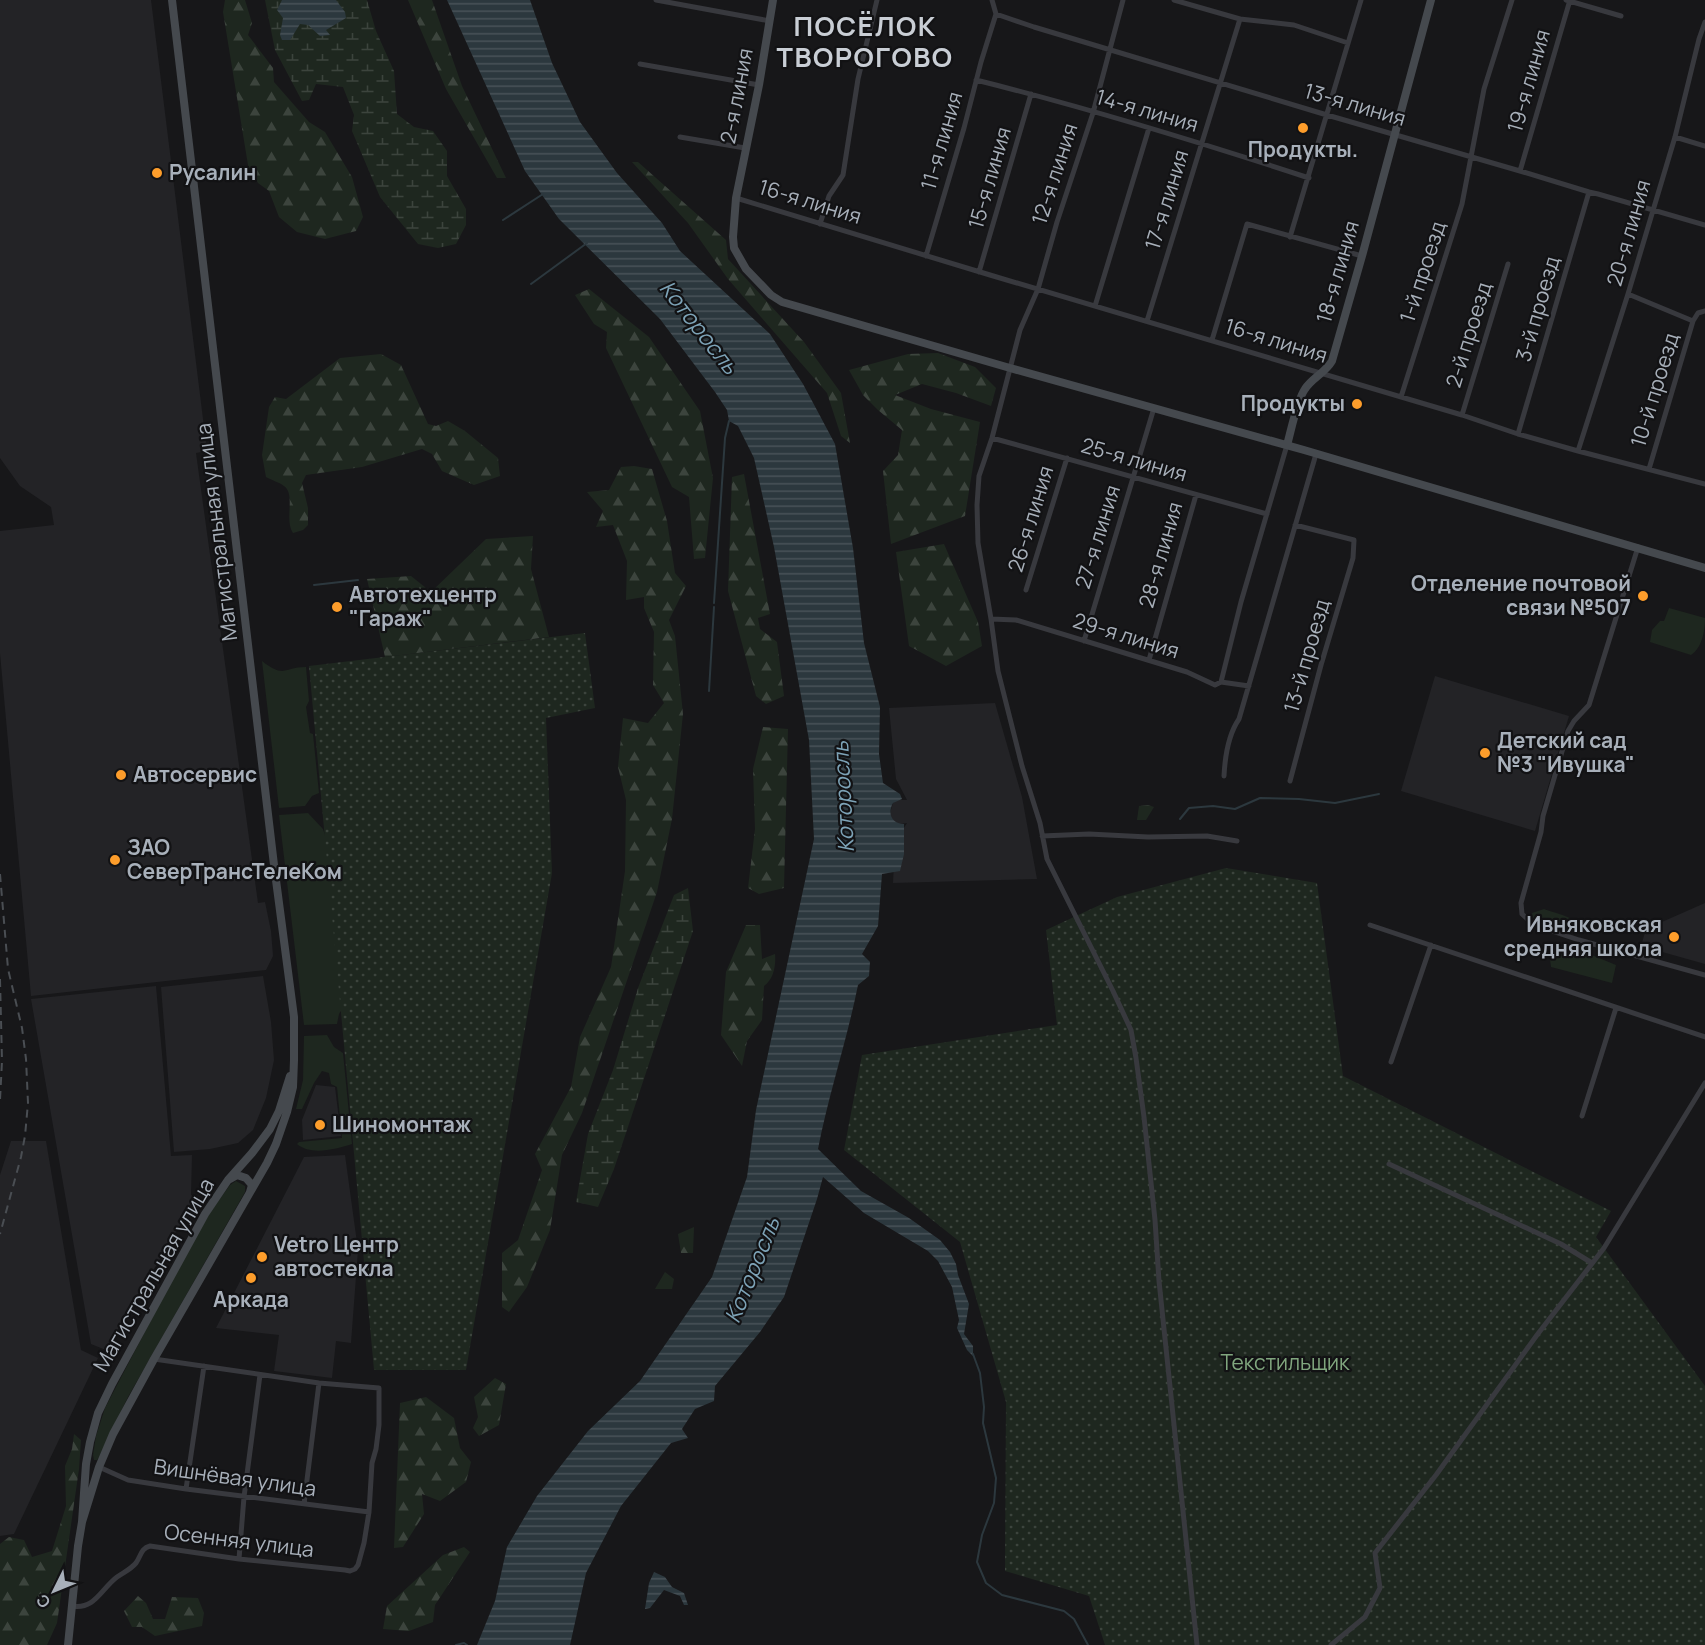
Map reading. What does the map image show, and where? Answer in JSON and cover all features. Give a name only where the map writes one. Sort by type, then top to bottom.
[{"type":"main road","name":"Магистральная улица","points":[[82,1522],[99,1467],[113,1434],[267,1163],[280,1132],[293,1087],[294,1024],[291,990],[274,865],[172,0]]},
{"type":"main road","name":"2-я линия","points":[[736,198],[759,85],[773,0]]},
{"type":"main road","name":"18-я линия","points":[[1287,446],[1303,392],[1332,361],[1431,0]]},
{"type":"main road","name":"16-я линия","points":[[736,198],[733,237],[738,258],[755,281],[771,296],[782,302],[1010,369],[1316,454],[1705,568]]},
{"type":"main road","name":"Магистральная улица","points":[[68,1645],[86,1464],[93,1428],[103,1401],[194,1234],[228,1180],[270,1129],[287,1089],[294,1060]]},
{"type":"main road","points":[[270,1129],[280,1132]]},
{"type":"main road","points":[[228,1180],[237,1175],[246,1178],[252,1185],[250,1193]]},
{"type":"main road","points":[[86,1464],[99,1467]]},
{"type":"street","points":[[656,0],[770,21]]},
{"type":"street","points":[[820,224],[829,196],[843,175],[858,79],[877,0]]},
{"type":"street","points":[[992,0],[996,14]]},
{"type":"street","name":"12-я линия","points":[[1123,0],[1093,112],[1038,289],[1020,330],[980,476],[977,505],[978,543],[998,671],[1022,766],[1040,823],[1047,859],[1131,1030],[1137,1058],[1197,1645]]},
{"type":"street","points":[[1174,0],[1188,2],[1240,19],[1294,25],[1348,43]]},
{"type":"street","points":[[1290,237],[1360,0]]},
{"type":"street","name":"1-й проезд","points":[[1401,397],[1462,204],[1484,89],[1512,0]]},
{"type":"street","points":[[1569,0],[1621,16]]},
{"type":"street","name":"19-я линия","points":[[1520,171],[1569,0]]},
{"type":"street","name":"13-я линия","points":[[996,14],[1327,115],[1705,225]]},
{"type":"street","name":"11-я линия","points":[[926,256],[996,14]]},
{"type":"street","name":"17-я линия","points":[[1147,321],[1240,19]]},
{"type":"street","name":"20-я линия","points":[[1578,451],[1675,137],[1705,22]]},
{"type":"street","points":[[640,64],[759,85]]},
{"type":"street","name":"14-я линия","points":[[976,80],[1202,143],[1309,178]]},
{"type":"street","name":"15-я линия","points":[[979,272],[1032,94]]},
{"type":"street","points":[[1095,306],[1149,128]]},
{"type":"street","points":[[680,137],[745,148]]},
{"type":"street","points":[[1675,137],[1705,146]]},
{"type":"street","name":"3-й проезд","points":[[1518,434],[1588,192]]},
{"type":"street","name":"16-я линия","points":[[736,198],[1462,415],[1518,434],[1705,484]]},
{"type":"street","points":[[1212,340],[1247,224],[1362,256]]},
{"type":"street","name":"2-й проезд","points":[[1462,415],[1508,264]]},
{"type":"street","points":[[1628,294],[1693,321],[1698,313],[1705,311]]},
{"type":"street","name":"10-й проезд","points":[[1649,469],[1693,321]]},
{"type":"street","name":"27-я линия","points":[[1084,641],[1154,408]]},
{"type":"street","name":"25-я линия","points":[[992,438],[1267,514]]},
{"type":"street","name":"18-я линия","points":[[1221,682],[1241,602],[1287,446]]},
{"type":"street","points":[[1224,776],[1228,744],[1239,719],[1316,454]]},
{"type":"street","name":"26-я линия","points":[[1026,590],[1067,458]]},
{"type":"street","name":"28-я линия","points":[[1149,660],[1196,495]]},
{"type":"street","name":"13-й проезд","points":[[1290,781],[1353,558],[1354,540],[1296,525]]},
{"type":"street","points":[[1638,548],[1589,705],[1568,731],[1520,907],[1522,914],[1534,925],[1705,975]]},
{"type":"street","name":"29-я линия","points":[[991,619],[1017,620],[1187,672],[1215,685],[1221,682],[1248,686]]},
{"type":"street","points":[[1042,836],[1089,834],[1148,837],[1207,836],[1237,841]]},
{"type":"street","points":[[1370,925],[1705,1037]]},
{"type":"street","points":[[1391,1062],[1431,945]]},
{"type":"street","points":[[1582,1116],[1616,1008]]},
{"type":"street","points":[[1331,1645],[1365,1617],[1380,1588],[1375,1552],[1436,1475],[1537,1335],[1604,1248],[1705,1083]]},
{"type":"street","points":[[1389,1164],[1561,1244],[1592,1263]]},
{"type":"street","points":[[154,1359],[319,1383],[379,1388],[379,1425],[372,1463],[369,1512]]},
{"type":"street","points":[[186,1490],[204,1366]]},
{"type":"street","points":[[239,1558],[244,1497],[260,1375]]},
{"type":"street","points":[[304,1504],[319,1383]]},
{"type":"street","name":"Вишнёвая улица","points":[[99,1467],[128,1480],[186,1490],[369,1512]]},
{"type":"street","name":"Осенняя улица","points":[[72,1606],[84,1606],[93,1602],[117,1577],[129,1571],[145,1547],[150,1546],[351,1571],[358,1565],[369,1512]]},
{"type":"shaded area","points":[[0,0],[151,0],[207,451],[196,453],[258,903],[265,902],[271,931],[273,956],[266,970],[31,996],[0,653],[0,531],[54,525],[51,507],[20,486],[0,458]]},
{"type":"shaded area","name":"Детский сад №3 \"Ивушка\"","points":[[1435,676],[1569,716],[1535,831],[1401,791]]},
{"type":"shaded area","points":[[995,703],[1022,797],[1037,879],[893,883],[895,842],[907,823],[895,822],[890,813],[893,803],[897,800],[907,800],[896,779],[889,708]]},
{"type":"shaded area","name":"Ивняковская средняя школа","points":[[1705,903],[1705,964],[1641,946],[1646,929]]},
{"type":"shaded area","points":[[263,976],[271,1022],[274,1060],[266,1098],[253,1130],[238,1143],[210,1149],[174,1152],[161,987]]},
{"type":"shaded area","points":[[156,986],[171,1156],[192,1155],[191,1195],[196,1198],[106,1350],[91,1344],[31,999]]},
{"type":"shaded area","points":[[316,1085],[335,1087],[341,1136],[303,1140],[302,1120]]},
{"type":"shaded area","points":[[11,1141],[46,1141],[81,1350],[98,1358],[14,1534],[0,1536],[0,1175]]},
{"type":"shaded area","points":[[345,1155],[358,1250],[351,1343],[336,1341],[332,1378],[274,1371],[279,1335],[216,1328],[304,1157]]},
{"type":"green space","points":[[225,0],[245,0],[252,23],[248,35],[273,68],[274,82],[309,122],[325,132],[352,177],[363,217],[356,231],[325,239],[297,232],[279,217],[269,191],[258,183],[248,165],[223,12]]},
{"type":"green space","points":[[265,0],[367,0],[376,31],[394,71],[397,114],[414,127],[433,131],[447,151],[447,176],[466,209],[466,225],[456,244],[438,248],[418,244],[380,197],[352,131],[354,115],[343,87],[316,84],[309,100],[302,101],[275,50]]},
{"type":"green space","points":[[408,0],[432,0],[462,86],[506,178],[497,178],[446,89]]},
{"type":"green space","points":[[632,162],[638,162],[726,240],[728,259],[804,342],[841,393],[850,443],[841,436],[827,393],[728,279],[688,223]]},
{"type":"green space","points":[[589,289],[649,337],[700,411],[713,478],[705,558],[694,559],[689,497],[672,487],[606,348],[607,332],[594,324],[575,295]]},
{"type":"green space","points":[[938,353],[975,367],[996,388],[991,406],[922,384],[895,395],[931,409],[980,422],[965,516],[891,544],[883,471],[898,455],[902,430],[863,395],[849,370],[908,354]]},
{"type":"green space","points":[[381,354],[401,365],[428,424],[436,426],[448,421],[465,431],[498,458],[500,476],[474,485],[442,471],[432,454],[422,449],[362,467],[306,475],[302,483],[308,508],[308,525],[303,530],[293,533],[289,521],[290,501],[287,490],[266,477],[262,455],[269,407],[275,397],[286,399],[340,358]]},
{"type":"green space","points":[[634,466],[652,469],[667,521],[675,573],[686,586],[669,620],[675,636],[683,714],[672,819],[657,892],[582,1113],[562,1155],[550,1230],[527,1287],[509,1312],[502,1307],[502,1253],[518,1240],[542,1170],[535,1154],[571,1087],[580,1037],[611,967],[625,871],[626,800],[618,767],[623,718],[648,723],[664,703],[653,685],[654,632],[644,608],[644,597],[626,600],[627,561],[613,525],[596,527],[603,511],[587,492],[609,490],[621,467]]},
{"type":"green space","points":[[744,474],[770,614],[758,618],[760,629],[777,642],[784,696],[766,704],[756,696],[728,591],[732,477]]},
{"type":"green space","points":[[533,536],[531,569],[549,637],[385,657],[367,579],[411,576],[431,592],[486,539]]},
{"type":"green space","points":[[944,544],[978,622],[982,646],[946,666],[909,646],[896,552]]},
{"type":"green space","points":[[1669,608],[1705,618],[1702,639],[1698,648],[1691,655],[1650,642],[1652,630],[1660,621],[1664,621]]},
{"type":"green space","points":[[585,633],[595,708],[546,718],[552,873],[466,1370],[374,1370],[309,666]]},
{"type":"green space","points":[[262,661],[280,671],[306,667],[309,701],[306,707],[310,733],[313,734],[319,793],[312,796],[305,806],[279,808]]},
{"type":"green space","points":[[763,727],[788,729],[784,888],[759,894],[748,888],[755,829],[753,769]]},
{"type":"green space","points":[[1139,806],[1154,807],[1146,820],[1137,820]]},
{"type":"green space","points":[[308,813],[323,829],[332,857],[342,1009],[337,1024],[304,1025],[279,815]]},
{"type":"green space","name":"Текстильщик","points":[[1226,868],[1317,883],[1343,1076],[1611,1211],[1596,1237],[1705,1386],[1705,1645],[1105,1645],[1089,1596],[1005,1571],[1006,1402],[960,1242],[844,1150],[862,1055],[1057,1025],[1046,930],[1117,897]]},
{"type":"green space","points":[[688,888],[693,931],[614,1169],[598,1207],[576,1202],[588,1134],[613,1070],[638,988],[674,895]]},
{"type":"green space","points":[[1544,909],[1577,923],[1580,933],[1566,932],[1533,919],[1532,913]]},
{"type":"green space","points":[[746,925],[760,925],[762,959],[775,954],[775,963],[774,972],[764,986],[762,1020],[747,1041],[742,1066],[721,1035],[726,972]]},
{"type":"green space","points":[[1548,943],[1582,951],[1616,965],[1612,983],[1551,967]]},
{"type":"green space","points":[[327,1035],[334,1047],[343,1053],[352,1144],[316,1151],[297,1144],[342,1138],[337,1087],[331,1084],[329,1073],[322,1071],[302,1109],[296,1109],[303,1080],[304,1036]]},
{"type":"green space","points":[[236,1181],[245,1186],[245,1192],[128,1397],[99,1457],[94,1460],[96,1436],[105,1408],[183,1259],[211,1211],[230,1185]]},
{"type":"green space","points":[[694,1227],[693,1253],[681,1253],[678,1234]]},
{"type":"green space","points":[[665,1272],[674,1279],[672,1289],[655,1289]]},
{"type":"green space","points":[[495,1378],[506,1384],[499,1425],[479,1436],[473,1428],[478,1417],[474,1397]]},
{"type":"green space","points":[[426,1397],[454,1418],[460,1448],[471,1462],[466,1482],[440,1501],[422,1494],[424,1514],[403,1547],[394,1548],[400,1403]]},
{"type":"green space","points":[[74,1434],[81,1440],[79,1469],[57,1623],[47,1645],[0,1645],[0,1544],[9,1537],[24,1540],[32,1557],[52,1551],[66,1506],[65,1466],[72,1449]]},
{"type":"green space","points":[[464,1547],[470,1552],[435,1605],[433,1622],[409,1631],[383,1629],[387,1606],[443,1555]]},
{"type":"green space","points":[[138,1596],[146,1603],[153,1619],[165,1619],[172,1597],[198,1598],[204,1613],[202,1626],[155,1636],[142,1627],[132,1627],[124,1611]]},
{"type":"water","points":[[282,0],[336,0],[345,12],[346,18],[326,30],[330,35],[320,36],[308,25],[300,24],[290,40],[282,40],[280,35],[283,18],[277,10]]},
{"type":"water","name":"Которосль","points":[[447,0],[530,0],[552,63],[580,122],[617,173],[662,223],[680,251],[770,334],[803,384],[835,444],[853,548],[864,643],[880,707],[879,754],[883,783],[900,794],[902,799],[893,803],[890,811],[896,822],[904,824],[904,854],[900,871],[882,874],[878,926],[862,954],[870,962],[869,976],[858,985],[818,1149],[861,1191],[909,1218],[940,1240],[950,1252],[969,1304],[964,1334],[973,1346],[973,1356],[967,1350],[957,1328],[959,1320],[952,1287],[938,1261],[928,1251],[864,1213],[823,1177],[784,1297],[760,1332],[715,1386],[714,1401],[695,1409],[682,1429],[688,1438],[671,1443],[621,1506],[586,1573],[570,1645],[477,1645],[495,1601],[507,1547],[537,1496],[588,1431],[640,1381],[712,1277],[747,1177],[756,1110],[814,839],[809,740],[774,547],[754,458],[738,426],[729,421],[727,410],[715,392],[660,319],[559,219],[525,171]]},
{"type":"water","points":[[654,1572],[665,1577],[672,1587],[684,1593],[688,1605],[684,1605],[680,1596],[664,1590],[650,1608],[645,1609],[649,1583]]},
{"type":"waterway","points":[[503,220],[543,194]]},
{"type":"waterway","points":[[531,284],[587,243]]},
{"type":"waterway","points":[[714,603],[725,438],[729,421]]},
{"type":"waterway","points":[[314,585],[358,580]]},
{"type":"waterway","points":[[709,691],[714,607]]},
{"type":"waterway","points":[[1180,819],[1189,808],[1213,806],[1235,809],[1260,798],[1335,803],[1379,794]]},
{"type":"waterway","points":[[973,1354],[980,1373],[984,1407],[983,1423],[996,1478],[994,1503],[982,1535],[977,1562],[986,1583],[1002,1595],[1064,1611],[1074,1619],[1088,1645]]},
{"type":"waterway","points":[[456,1645],[464,1643],[467,1645]]},
{"type":"railway","points":[[0,874],[8,969],[22,1028],[28,1103],[21,1157],[0,1234]]},
{"type":"railway","points":[[0,979],[2,1061],[0,1100]]},
{"type":"place","name":"Продукты.","points":[[1303,128]]},
{"type":"place","name":"Русалин","points":[[157,173]]},
{"type":"place","name":"Продукты","points":[[1357,404]]},
{"type":"place","name":"Отделение почтовой связи №507","points":[[1643,596]]},
{"type":"place","name":"Автотехцентр \"Гараж\"","points":[[337,607]]},
{"type":"place","name":"Детский сад №3 \"Ивушка\"","points":[[1485,753]]},
{"type":"place","name":"Автосервис","points":[[121,775]]},
{"type":"place","name":"ЗАО СеверТрансТелеКом","points":[[115,860]]},
{"type":"place","name":"Ивняковская средняя школа","points":[[1674,937]]},
{"type":"place","name":"Шиномонтаж","points":[[320,1125]]},
{"type":"place","name":"Vetro Центр автостекла","points":[[262,1257]]},
{"type":"place","name":"Аркада","points":[[251,1278]]},
{"type":"district","name":"ПОСЁЛОК ТВОРОГОВО","points":[[865,42]]}]
